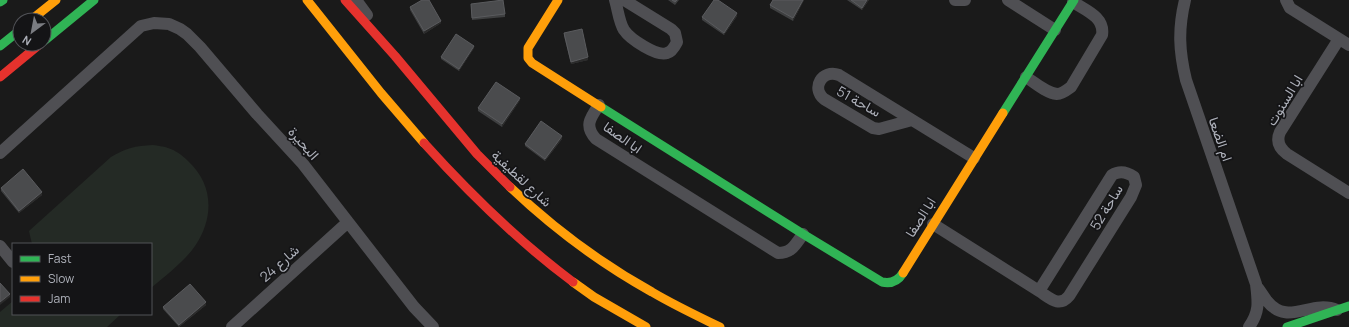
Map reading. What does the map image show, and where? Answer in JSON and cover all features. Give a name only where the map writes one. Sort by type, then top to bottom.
[{"type":"main road","points":[[42,12],[56,0]]},
{"type":"main road","points":[[52,34],[94,0]]},
{"type":"main road","points":[[307,0],[392,108],[461,185],[495,218],[534,253],[560,273],[608,305],[646,327]]},
{"type":"main road","name":"شارع لقطيفية","points":[[345,0],[395,56],[477,154],[534,210],[586,251],[623,276],[653,294],[720,327]]},
{"type":"main road","name":"ابا الصفا","points":[[555,1],[528,48],[528,58],[537,67],[803,234],[886,284],[895,281],[901,276],[1073,1]]},
{"type":"main road","points":[[0,46],[12,36]]},
{"type":"main road","points":[[0,77],[30,52]]},
{"type":"main road","points":[[1287,327],[1349,306]]},
{"type":"street","points":[[356,0],[395,56]]},
{"type":"street","points":[[615,0],[621,26],[625,32],[656,53],[666,54],[671,51],[677,42],[675,33],[624,0]]},
{"type":"street","points":[[955,0],[965,0]]},
{"type":"street","points":[[1008,0],[1055,30]]},
{"type":"street","name":"ام الضعا","points":[[1185,0],[1180,18],[1180,51],[1186,80],[1256,284],[1267,302],[1279,311],[1294,314],[1318,307],[1326,307],[1337,310]]},
{"type":"street","points":[[1286,0],[1290,8],[1344,42]]},
{"type":"street","name":"ابا الصفا","points":[[1026,77],[1048,91],[1056,94],[1064,92],[1071,87],[1102,35],[1103,29],[1102,23],[1097,18],[1073,1]]},
{"type":"street","name":"البحيرة","points":[[0,153],[141,26],[162,22],[174,26],[187,34],[303,164],[396,297],[426,325]]},
{"type":"street","name":"ابا السنوت","points":[[1344,42],[1280,132],[1278,141],[1280,148],[1287,154],[1349,193]]},
{"type":"street","name":"ساحة 51","points":[[912,120],[879,129],[873,128],[824,99],[819,93],[818,88],[822,76],[831,73],[839,75],[974,158]]},
{"type":"street","name":"ابا الصفا","points":[[599,105],[590,119],[589,127],[591,134],[596,139],[678,191],[778,253],[788,252],[803,234]]},
{"type":"street","name":"ساحة 52","points":[[933,224],[1056,302],[1061,302],[1066,300],[1069,296],[1131,197],[1136,185],[1134,177],[1124,172],[1116,172],[1112,175],[1039,291]]},
{"type":"street","name":"شارع 24","points":[[232,327],[345,225]]},
{"type":"street","points":[[0,246],[12,261]]},
{"type":"street","name":"ام الضعا","points":[[1249,327],[1258,310],[1256,284]]},
{"type":"shaded area","points":[[153,145],[164,147],[181,155],[197,170],[207,191],[208,213],[206,224],[191,252],[180,263],[152,287],[152,243],[32,243],[29,231],[111,157],[121,151],[141,146]]},
{"type":"shaded area","points":[[12,302],[12,315],[120,315],[107,327],[0,327],[0,312]]},
{"type":"building","points":[[422,0],[429,0],[441,21],[424,31],[410,7]]},
{"type":"building","points":[[503,0],[505,14],[472,18],[471,4]]},
{"type":"building","points":[[714,0],[718,0],[737,13],[724,33],[702,17]]},
{"type":"building","points":[[773,0],[803,0],[793,18],[770,5]]},
{"type":"building","points":[[851,0],[867,0],[862,8]]},
{"type":"building","points":[[582,29],[588,57],[571,62],[564,33]]},
{"type":"building","points":[[456,34],[474,46],[459,69],[441,57]]},
{"type":"building","points":[[496,82],[520,98],[502,124],[478,108]]},
{"type":"building","points":[[541,121],[562,136],[545,159],[525,144]]},
{"type":"building","points":[[23,169],[42,192],[19,211],[1,188]]},
{"type":"building","points":[[0,283],[10,294],[0,302]]},
{"type":"building","points":[[190,284],[206,302],[179,325],[163,307]]},
{"type":"traffic: fast","points":[[52,34],[94,0]]},
{"type":"traffic: fast","points":[[1003,113],[1074,0]]},
{"type":"traffic: fast","points":[[0,46],[12,36]]},
{"type":"traffic: fast","points":[[601,107],[882,282],[888,283],[894,281],[903,273]]},
{"type":"traffic: fast","points":[[1287,327],[1349,306]]},
{"type":"traffic: slow","points":[[41,12],[56,0]]},
{"type":"traffic: slow","points":[[307,0],[381,93],[424,143]]},
{"type":"traffic: slow","points":[[558,0],[528,48],[528,58],[532,63],[601,107]]},
{"type":"traffic: slow","points":[[903,273],[1003,113]]},
{"type":"traffic: slow","points":[[510,187],[560,231],[596,257],[633,281],[694,315],[720,327]]},
{"type":"traffic: slow","points":[[573,282],[594,297],[646,327]]},
{"type":"traffic: jam","points":[[345,0],[395,56],[477,154],[510,187]]},
{"type":"traffic: jam","points":[[0,77],[30,52]]},
{"type":"traffic: jam","points":[[424,143],[495,216],[533,250],[573,282]]}]
